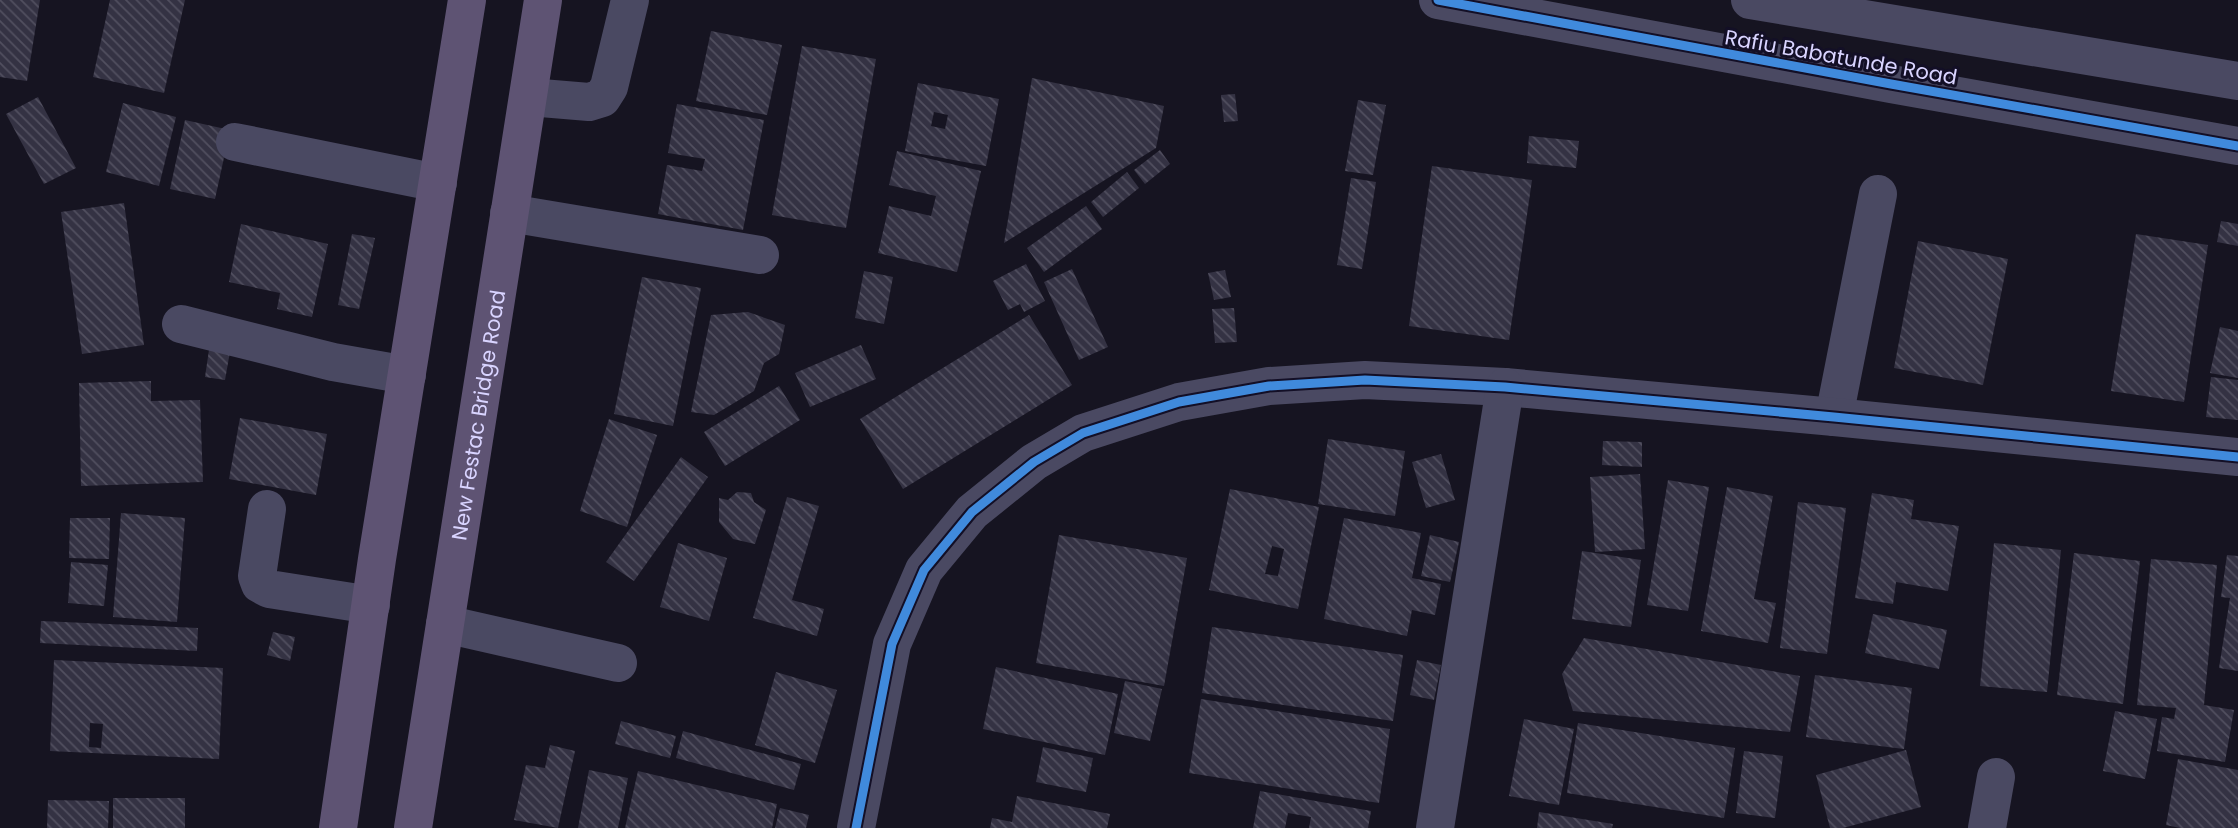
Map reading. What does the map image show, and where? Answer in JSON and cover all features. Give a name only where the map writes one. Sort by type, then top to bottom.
[{"type":"main road","points":[[338,828],[467,0]]},
{"type":"main road","name":"New Festac Bridge Road","points":[[413,828],[543,0]]},
{"type":"street","points":[[529,97],[589,102],[601,98],[609,87],[630,0]]},
{"type":"street","name":"Rafiu Babatunde Road","points":[[1438,0],[1891,85],[2238,146]]},
{"type":"street","name":"Rafiu Babatunde Road","points":[[1751,0],[2238,81]]},
{"type":"street","points":[[234,142],[438,183]]},
{"type":"street","points":[[1834,416],[1878,194]]},
{"type":"street","points":[[509,213],[760,255]]},
{"type":"street","points":[[181,324],[333,362],[407,375]]},
{"type":"street","points":[[856,828],[892,645],[924,570],[972,512],[1034,461],[1083,433],[1179,402],[1269,386],[1365,380],[1504,387],[1834,416],[2238,457]]},
{"type":"street","points":[[1435,828],[1504,387]]},
{"type":"street","points":[[267,509],[257,576],[260,584],[269,589],[371,605]]},
{"type":"street","points":[[445,624],[618,663]]},
{"type":"street","points":[[1987,828],[1996,777]]},
{"type":"building","points":[[0,0],[40,0],[27,81],[0,77]]},
{"type":"building","points":[[110,0],[185,0],[164,93],[93,77]]},
{"type":"building","points":[[711,31],[782,45],[767,115],[696,101]]},
{"type":"building","points":[[802,46],[876,59],[846,228],[772,215]]},
{"type":"building","points":[[1032,78],[1164,106],[1156,148],[1004,243]]},
{"type":"building","points":[[918,83],[999,99],[986,166],[905,151]],"holes":[[[934,112],[948,115],[945,129],[931,126]]]},
{"type":"building","points":[[1235,94],[1238,121],[1224,122],[1221,95]]},
{"type":"building","points":[[38,97],[76,168],[44,184],[6,114]]},
{"type":"building","points":[[1358,100],[1386,105],[1373,175],[1345,171]]},
{"type":"building","points":[[123,103],[176,117],[159,186],[106,172]]},
{"type":"building","points":[[677,104],[764,120],[743,230],[658,214],[667,165],[702,171],[705,159],[668,153]]},
{"type":"building","points":[[185,120],[230,130],[215,199],[170,189]]},
{"type":"building","points":[[1529,136],[1579,141],[1576,168],[1527,163]]},
{"type":"building","points":[[1160,150],[1170,164],[1145,184],[1134,170]]},
{"type":"building","points":[[897,151],[981,171],[957,272],[878,253],[889,206],[931,216],[936,196],[889,185]]},
{"type":"building","points":[[1432,166],[1532,180],[1509,340],[1409,326]]},
{"type":"building","points":[[1127,172],[1139,188],[1103,217],[1091,202]]},
{"type":"building","points":[[1351,178],[1376,182],[1362,269],[1337,265]]},
{"type":"building","points":[[124,203],[144,345],[82,354],[61,212]]},
{"type":"building","points":[[1086,206],[1102,229],[1044,272],[1027,248]]},
{"type":"building","points":[[2221,221],[2238,224],[2238,246],[2217,242]]},
{"type":"building","points":[[241,224],[328,244],[312,317],[277,309],[280,293],[229,282]]},
{"type":"building","points":[[352,234],[375,238],[359,309],[338,305]]},
{"type":"building","points":[[2136,234],[2208,245],[2184,402],[2111,391]]},
{"type":"building","points":[[1918,241],[2008,259],[1983,385],[1894,368]]},
{"type":"building","points":[[1026,264],[1045,301],[1024,312],[1020,304],[1008,310],[993,281]]},
{"type":"building","points":[[1072,269],[1108,347],[1079,360],[1044,282]]},
{"type":"building","points":[[1225,270],[1231,297],[1214,300],[1208,273]]},
{"type":"building","points":[[864,271],[893,277],[884,324],[855,318]]},
{"type":"building","points":[[642,277],[701,288],[673,426],[614,414]]},
{"type":"building","points":[[1234,308],[1237,342],[1215,343],[1212,309]]},
{"type":"building","points":[[748,312],[785,325],[779,354],[764,363],[754,391],[714,415],[691,412],[711,315]]},
{"type":"building","points":[[1029,315],[1072,385],[903,489],[860,419]]},
{"type":"building","points":[[2220,327],[2238,331],[2238,378],[2210,373]]},
{"type":"building","points":[[210,343],[231,346],[225,380],[205,377]]},
{"type":"building","points":[[861,345],[876,379],[810,407],[795,373]]},
{"type":"building","points":[[2211,377],[2238,380],[2238,420],[2206,417]]},
{"type":"building","points":[[151,381],[151,401],[200,400],[203,482],[81,486],[79,383]]},
{"type":"building","points":[[779,386],[800,420],[725,466],[704,432]]},
{"type":"building","points":[[240,418],[327,434],[316,495],[229,479]]},
{"type":"building","points":[[609,419],[657,435],[627,527],[580,511]]},
{"type":"building","points":[[1328,439],[1405,451],[1395,516],[1318,504]]},
{"type":"building","points":[[1603,441],[1642,442],[1642,467],[1602,465]]},
{"type":"building","points":[[1441,454],[1455,500],[1426,508],[1412,462]]},
{"type":"building","points":[[681,457],[708,477],[634,581],[606,562]]},
{"type":"building","points":[[1640,474],[1645,549],[1595,552],[1590,477]]},
{"type":"building","points":[[1668,480],[1709,487],[1688,611],[1647,605]]},
{"type":"building","points":[[1727,487],[1773,496],[1754,599],[1776,603],[1768,643],[1701,631]]},
{"type":"building","points":[[1230,489],[1319,507],[1298,609],[1209,590]],"holes":[[[1272,546],[1284,549],[1278,576],[1265,574]]]},
{"type":"building","points":[[737,492],[751,493],[754,502],[766,510],[755,544],[733,539],[719,522],[719,498],[728,500]]},
{"type":"building","points":[[1872,493],[1914,500],[1911,519],[1959,526],[1948,591],[1896,582],[1893,604],[1855,598]]},
{"type":"building","points":[[787,497],[819,506],[792,600],[824,609],[817,636],[753,618]]},
{"type":"building","points":[[1798,502],[1846,508],[1827,654],[1780,648]]},
{"type":"building","points":[[121,513],[185,518],[177,622],[113,617]]},
{"type":"building","points":[[70,518],[110,518],[109,559],[69,558]]},
{"type":"building","points":[[1344,518],[1421,533],[1412,578],[1441,584],[1435,615],[1412,610],[1407,636],[1324,619]]},
{"type":"building","points":[[1059,535],[1187,558],[1164,686],[1036,663]]},
{"type":"building","points":[[1430,535],[1459,542],[1450,582],[1421,576]]},
{"type":"building","points":[[678,543],[727,558],[709,621],[660,607]]},
{"type":"building","points":[[1994,543],[2061,550],[2047,692],[1980,686]]},
{"type":"building","points":[[1582,551],[1641,560],[1631,627],[1572,619]]},
{"type":"building","points":[[2074,553],[2140,561],[2123,704],[2057,695]]},
{"type":"building","points":[[2227,555],[2238,556],[2238,671],[2219,668],[2230,598],[2221,597]]},
{"type":"building","points":[[2151,559],[2217,565],[2204,705],[2234,710],[2225,762],[2157,751],[2162,717],[2174,719],[2176,708],[2137,705]]},
{"type":"building","points":[[71,562],[108,565],[104,606],[68,603]]},
{"type":"building","points":[[1873,614],[1947,630],[1939,669],[1865,653]]},
{"type":"building","points":[[41,621],[198,628],[197,651],[40,643]]},
{"type":"building","points":[[1212,627],[1403,655],[1393,721],[1202,693]]},
{"type":"building","points":[[273,632],[295,637],[290,661],[267,655]]},
{"type":"building","points":[[1584,638],[1800,676],[1790,732],[1573,711],[1562,674]]},
{"type":"building","points":[[54,660],[223,668],[219,759],[50,751]],"holes":[[[90,723],[103,724],[101,748],[89,747]]]},
{"type":"building","points":[[1417,660],[1441,665],[1434,700],[1410,695]]},
{"type":"building","points":[[996,667],[1118,694],[1105,755],[983,729]]},
{"type":"building","points":[[776,672],[837,690],[815,763],[755,745]]},
{"type":"building","points":[[1815,675],[1912,688],[1904,749],[1806,737]]},
{"type":"building","points":[[1125,681],[1162,689],[1150,741],[1114,733]]},
{"type":"building","points":[[1201,699],[1390,729],[1379,803],[1189,773]]},
{"type":"building","points":[[2115,711],[2157,719],[2145,779],[2103,771]]},
{"type":"building","points":[[1524,719],[1574,729],[1559,805],[1509,796]]},
{"type":"building","points":[[621,721],[676,736],[670,758],[615,744]]},
{"type":"building","points":[[1578,723],[1735,748],[1724,818],[1567,793]]},
{"type":"building","points":[[683,731],[801,764],[794,790],[676,758]]},
{"type":"building","points":[[550,745],[575,751],[558,828],[514,820],[526,765],[545,768]]},
{"type":"building","points":[[1043,747],[1093,758],[1086,792],[1036,782]]},
{"type":"building","points":[[1906,750],[1921,807],[1843,828],[1830,828],[1816,775]]},
{"type":"building","points":[[1744,751],[1783,756],[1775,818],[1736,813]]},
{"type":"building","points":[[2178,759],[2238,770],[2238,828],[2180,828],[2166,825]]},
{"type":"building","points":[[589,770],[628,778],[618,828],[578,828]]},
{"type":"building","points":[[638,771],[777,804],[772,828],[625,828]]},
{"type":"building","points":[[1260,791],[1371,811],[1368,828],[1309,828],[1311,817],[1288,813],[1285,828],[1253,828]]},
{"type":"building","points":[[1017,796],[1110,814],[1107,828],[990,828],[992,818],[1012,822]]},
{"type":"building","points":[[113,798],[185,798],[185,828],[113,828]]},
{"type":"building","points":[[48,800],[109,801],[108,828],[47,828]]},
{"type":"building","points":[[780,808],[809,815],[806,828],[775,828]]},
{"type":"building","points":[[1539,812],[1613,824],[1612,828],[1537,828]]},
{"type":"cycle path","points":[[1438,0],[2238,146]]},
{"type":"cycle path","points":[[856,828],[892,644],[924,570],[972,512],[1034,462],[1083,433],[1179,402],[1269,386],[1365,380],[1505,387],[2238,457]]}]
